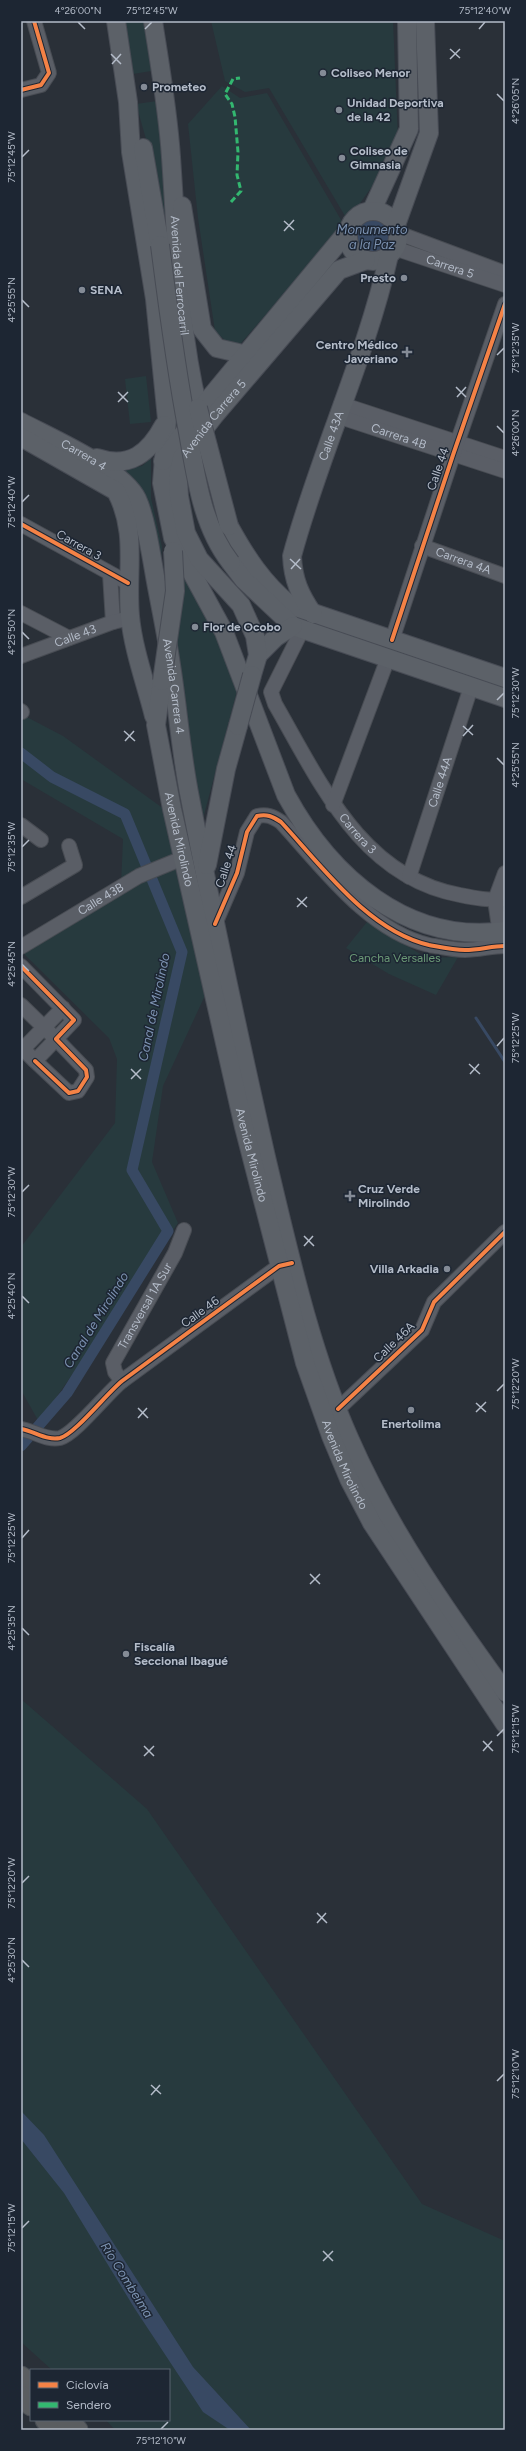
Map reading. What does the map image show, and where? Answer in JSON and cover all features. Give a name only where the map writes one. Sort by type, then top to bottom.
[{"type":"highway","points":[[21,2377],[30,2385]]},
{"type":"highway","points":[[21,2396],[30,2404]]},
{"type":"highway","points":[[47,2421],[57,2430]]},
{"type":"highway","points":[[67,2421],[77,2430]]},
{"type":"main road","points":[[116,21],[130,122],[132,152],[155,299],[167,419],[162,483],[173,544],[224,632],[286,795],[296,813],[316,840],[363,892],[396,913],[430,926],[503,939]]},
{"type":"main road","name":"Avenida del Ferrocarril","points":[[153,21],[164,95],[172,175],[168,245],[177,372],[196,474],[212,532],[220,549],[250,585],[298,628]]},
{"type":"main road","points":[[372,210],[409,129],[407,21]]},
{"type":"main road","points":[[394,240],[386,214],[372,210],[355,217],[347,232],[349,245],[352,251],[366,260],[374,261],[394,240],[429,133],[425,21]]},
{"type":"main road","name":"Avenida del Ferrocarril","points":[[130,122],[144,151],[168,245],[189,371],[229,526],[243,551],[271,589],[290,605],[313,614]]},
{"type":"main road","points":[[172,175],[177,182],[188,233],[202,329],[217,348],[247,355]]},
{"type":"main road","name":"Avenida Carrera 5","points":[[163,462],[208,400],[247,355],[347,232]]},
{"type":"main road","name":"Calle 43A","points":[[313,614],[298,592],[293,576],[292,556],[339,410],[374,316],[394,240]]},
{"type":"main road","name":"Avenida Carrera 5","points":[[258,655],[255,636],[241,605],[208,570],[192,547],[180,509],[178,478],[182,458],[214,416],[339,270],[366,260]]},
{"type":"main road","points":[[78,453],[105,461],[130,461],[154,443],[167,419]]},
{"type":"main road","name":"Carrera 4","points":[[21,422],[111,471],[128,486],[137,499]]},
{"type":"main road","name":"Carrera 4","points":[[21,437],[116,491]]},
{"type":"main road","name":"Avenida Carrera 4","points":[[116,491],[123,504],[131,536],[128,583],[130,618],[156,725]]},
{"type":"main road","name":"Avenida Carrera 4","points":[[137,499],[152,559],[171,662],[189,794],[205,874]]},
{"type":"main road","name":"Avenida Mirolindo","points":[[173,544],[175,591],[156,725],[183,858],[262,1201],[338,1409],[356,1452],[395,1531],[426,1579],[505,1692]]},
{"type":"main road","points":[[313,614],[505,678]]},
{"type":"main road","points":[[258,655],[276,637],[298,628],[505,698]]},
{"type":"main road","name":"Avenida Mirolindo","points":[[258,655],[226,769],[205,874],[305,1363],[331,1436],[349,1479],[372,1523],[505,1724]]},
{"type":"street","points":[[21,90],[41,86],[49,73],[34,21]]},
{"type":"street","name":"Carrera 5","points":[[394,240],[505,274]]},
{"type":"street","name":"Carrera 5","points":[[394,240],[505,285]]},
{"type":"street","name":"Calle 44","points":[[392,640],[422,546],[505,304]]},
{"type":"street","name":"Carrera 4B","points":[[339,410],[455,448],[505,471]]},
{"type":"street","name":"Carrera 4B","points":[[455,448],[505,458]]},
{"type":"street","name":"Carrera 3","points":[[21,524],[128,583]]},
{"type":"street","name":"Carrera 4A","points":[[422,546],[505,576]]},
{"type":"street","points":[[110,574],[113,622]]},
{"type":"street","points":[[21,613],[70,638]]},
{"type":"street","name":"Calle 43","points":[[21,656],[113,622],[130,618]]},
{"type":"street","name":"Carrera 3","points":[[298,628],[271,692],[275,704],[333,806],[350,828],[408,877],[443,892],[500,900]]},
{"type":"street","points":[[333,806],[388,658]]},
{"type":"street","name":"Calle 44A","points":[[408,877],[471,687]]},
{"type":"street","name":"Calle 44","points":[[215,924],[237,873],[247,832],[257,816],[265,814],[281,822],[343,891],[371,915],[400,933],[428,945],[464,950],[503,939]]},
{"type":"street","points":[[21,825],[41,840]]},
{"type":"street","points":[[21,896],[75,865],[69,846]]},
{"type":"street","name":"Calle 43B","points":[[21,947],[140,876],[183,858]]},
{"type":"street","points":[[503,939],[500,900],[505,873]]},
{"type":"street","points":[[21,966],[74,1020],[35,1061]]},
{"type":"street","points":[[21,1005],[44,1028],[56,1039],[86,1070],[87,1077],[78,1091],[72,1094],[66,1091],[22,1048],[44,1028],[63,1008]]},
{"type":"street","name":"Transversal 1A Sur","points":[[122,1381],[115,1372],[113,1363],[175,1253],[184,1230]]},
{"type":"street","name":"Calle 46A","points":[[338,1409],[422,1330],[434,1302],[505,1232]]},
{"type":"street","name":"Calle 46","points":[[23,1429],[42,1436],[60,1438],[73,1432],[106,1394],[122,1381],[285,1265]]},
{"type":"green space","points":[[124,21],[144,21],[151,71],[133,74]]},
{"type":"green space","name":"Unidad Deportiva de la 42","points":[[211,21],[393,21],[398,139],[381,174],[353,213],[345,216],[269,88],[245,92],[225,81]]},
{"type":"green space","points":[[222,86],[240,98],[267,93],[344,225],[235,350],[215,331],[198,218],[188,124]]},
{"type":"green space","points":[[157,101],[165,159],[166,237],[148,146],[136,104]]},
{"type":"green space","points":[[146,376],[151,422],[130,424],[125,379]]},
{"type":"green space","points":[[151,458],[151,498],[162,547],[159,588],[116,471],[142,466]]},
{"type":"green space","points":[[178,567],[214,628],[237,691],[201,826],[174,655]]},
{"type":"green space","points":[[21,714],[63,736],[164,809],[208,989],[163,1086],[152,1162],[178,1223],[39,1422],[21,1390],[21,1247],[115,1123],[117,1059],[109,1038],[24,954],[121,885],[123,839],[21,779]]},
{"type":"green space","name":"Cancha Versalles","points":[[367,922],[427,958],[458,957],[436,995],[389,974],[346,948]]},
{"type":"green space","points":[[21,1699],[147,1809],[422,2204],[505,2241],[505,2430],[115,2430],[107,2421],[170,2421],[170,2369],[51,2369],[21,2342]]},
{"type":"water","name":"Monumento a la Paz","points":[[376,218],[385,223],[389,229],[389,243],[385,249],[376,254],[368,254],[359,249],[355,243],[354,232],[359,223],[365,219]]},
{"type":"water","name":"Río Combeima","points":[[21,2111],[44,2135],[193,2367],[251,2430],[230,2430],[203,2412],[135,2309],[64,2193],[21,2139]]},
{"type":"waterway","name":"Canal de Mirolindo","points":[[21,753],[52,777],[125,814],[182,952],[132,1170],[168,1231],[67,1393],[21,1446]]},
{"type":"waterway","points":[[476,1018],[505,1062]]},
{"type":"marked path","points":[[231,202],[241,191],[237,175],[238,152],[235,117],[232,104],[225,94],[233,79],[240,78]]},
{"type":"cycle path","points":[[21,90],[41,85],[49,73],[34,21]]},
{"type":"cycle path","points":[[392,640],[505,304]]},
{"type":"cycle path","points":[[21,524],[128,583]]},
{"type":"cycle path","points":[[215,924],[237,873],[247,832],[257,816],[267,815],[281,822],[347,894],[386,926],[407,937],[429,945],[456,950],[505,946]]},
{"type":"cycle path","points":[[21,966],[74,1020],[56,1039],[86,1070],[87,1077],[78,1091],[69,1093],[35,1061]]},
{"type":"cycle path","points":[[338,1409],[422,1330],[434,1302],[505,1232]]},
{"type":"cycle path","points":[[21,1429],[55,1439],[66,1435],[74,1429],[122,1381],[279,1266],[292,1263]]},
{"type":"place","name":"Coliseo Menor","points":[[323,73]]},
{"type":"place","name":"Prometeo","points":[[144,87]]},
{"type":"place","name":"Unidad Deportiva de la 42","points":[[339,110]]},
{"type":"place","name":"Coliseo de Gimnasia","points":[[342,158]]},
{"type":"place","name":"Presto","points":[[404,278]]},
{"type":"place","name":"SENA","points":[[82,290]]},
{"type":"place","name":"Centro Médico Javeriano","points":[[407,352]]},
{"type":"place","name":"Flor de Ocobo","points":[[195,627]]},
{"type":"place","name":"Cruz Verde Mirolindo","points":[[350,1196]]},
{"type":"place","name":"Villa Arkadia","points":[[447,1269]]},
{"type":"place","name":"Enertolima","points":[[411,1410]]},
{"type":"place","name":"Fiscalía Seccional Ibagué","points":[[126,1654]]}]
